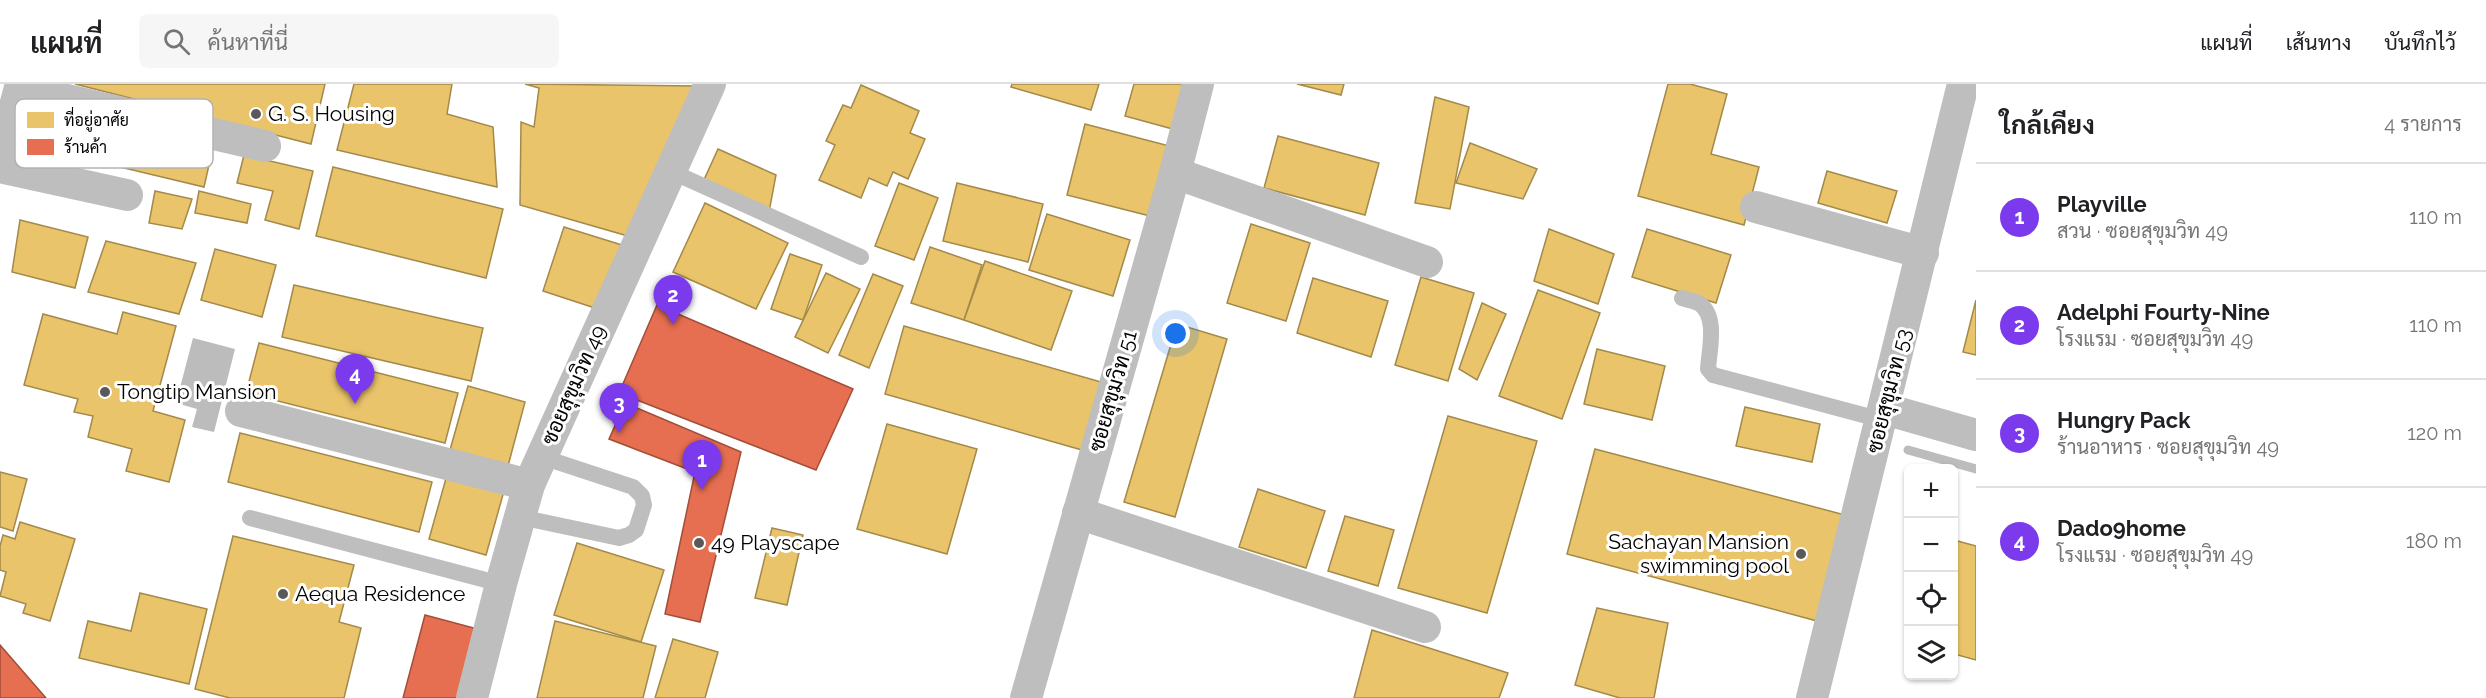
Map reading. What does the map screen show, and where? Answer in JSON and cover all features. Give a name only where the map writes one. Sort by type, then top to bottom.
[{"type":"street","name":"ซอยสุขุมวิท 49","points":[[472,698],[501,584],[536,471],[710,84]]},
{"type":"street","name":"ซอยสุขุมวิท 51","points":[[1026,698],[1175,173],[1198,84]]},
{"type":"street","name":"ซอยสุขุมวิท 53","points":[[1812,698],[1884,415],[1963,84]]},
{"type":"street","points":[[20,86],[73,99]]},
{"type":"street","points":[[1,157],[15,105]]},
{"type":"street","points":[[213,133],[265,146]]},
{"type":"street","points":[[37,168],[127,195]]},
{"type":"street","points":[[1175,173],[1427,262]]},
{"type":"street","points":[[1756,207],[1923,253]]},
{"type":"street","points":[[241,411],[536,471]]},
{"type":"street","points":[[1884,415],[1976,435]]},
{"type":"street","points":[[1078,513],[1425,627]]},
{"type":"lane","points":[[670,171],[861,257]]},
{"type":"lane","points":[[1682,298],[1700,304],[1708,313],[1711,327],[1708,369],[1713,375],[1884,415]]},
{"type":"lane","points":[[520,517],[619,538],[636,530],[644,505],[642,496],[633,488],[536,471]]},
{"type":"lane","points":[[250,518],[501,584]]},
{"type":"shaded area","points":[[193,338],[235,349],[214,432],[192,427],[197,409],[176,403]]},
{"type":"building: ที่อยู่อาศัย","name":"G. S. Housing","points":[[75,84],[325,84],[311,144],[213,119],[213,99],[134,99]]},
{"type":"building: ที่อยู่อาศัย","points":[[354,84],[452,84],[447,114],[493,127],[497,187],[337,150]]},
{"type":"building: ที่อยู่อาศัย","points":[[525,84],[696,86],[628,236],[520,205],[521,122],[534,127],[539,88]]},
{"type":"building: ที่อยู่อาศัย","points":[[1012,84],[1099,84],[1091,110],[1011,87]]},
{"type":"building: ที่อยู่อาศัย","points":[[1134,84],[1193,84],[1180,131],[1125,116]]},
{"type":"building: ที่อยู่อาศัย","points":[[1297,84],[1344,84],[1341,95]]},
{"type":"building: ที่อยู่อาศัย","points":[[1668,84],[1690,84],[1727,94],[1711,154],[1759,167],[1744,225],[1638,196]]},
{"type":"building: ที่อยู่อาศัย","points":[[861,85],[919,111],[910,133],[925,139],[908,179],[893,172],[887,186],[869,178],[861,198],[819,180],[835,145],[826,141],[843,105],[851,108]]},
{"type":"building: ที่อยู่อาศัย","points":[[1435,97],[1469,107],[1450,209],[1415,203]]},
{"type":"building: ที่อยู่อาศัย","points":[[1085,124],[1177,148],[1158,218],[1067,195]]},
{"type":"building: ที่อยู่อาศัย","points":[[1278,136],[1379,163],[1365,215],[1264,188]]},
{"type":"building: ที่อยู่อาศัย","points":[[1470,143],[1537,169],[1523,199],[1456,183]]},
{"type":"building: ที่อยู่อาศัย","points":[[718,149],[776,175],[769,212],[703,182]]},
{"type":"building: ที่อยู่อาศัย","points":[[244,155],[313,171],[299,229],[265,220],[273,191],[237,183]]},
{"type":"building: ที่อยู่อาศัย","points":[[333,167],[503,209],[486,278],[316,236]]},
{"type":"building: ที่อยู่อาศัย","points":[[124,168],[208,168],[204,187]]},
{"type":"building: ที่อยู่อาศัย","points":[[1827,171],[1897,191],[1887,223],[1818,203]]},
{"type":"building: ที่อยู่อาศัย","points":[[899,183],[938,198],[914,260],[875,246]]},
{"type":"building: ที่อยู่อาศัย","points":[[957,183],[1043,204],[1028,262],[943,241]]},
{"type":"building: ที่อยู่อาศัย","points":[[155,191],[192,199],[182,229],[149,223]]},
{"type":"building: ที่อยู่อาศัย","points":[[199,191],[251,204],[247,223],[195,213]]},
{"type":"building: ที่อยู่อาศัย","points":[[705,203],[788,243],[756,309],[673,272]]},
{"type":"building: ที่อยู่อาศัย","points":[[1047,214],[1130,240],[1113,296],[1029,270]]},
{"type":"building: ที่อยู่อาศัย","points":[[20,220],[88,237],[75,288],[12,272]]},
{"type":"building: ที่อยู่อาศัย","points":[[1251,224],[1310,243],[1286,321],[1227,303]]},
{"type":"building: ที่อยู่อาศัย","points":[[564,227],[622,245],[601,310],[543,291]]},
{"type":"building: ที่อยู่อาศัย","points":[[1549,229],[1614,254],[1598,304],[1534,281]]},
{"type":"building: ที่อยู่อาศัย","points":[[1647,229],[1731,255],[1716,303],[1632,277]]},
{"type":"building: ที่อยู่อาศัย","points":[[106,241],[196,263],[179,314],[88,292]]},
{"type":"building: ที่อยู่อาศัย","points":[[930,247],[982,265],[964,320],[911,303]]},
{"type":"building: ที่อยู่อาศัย","points":[[215,249],[276,265],[262,317],[201,300]]},
{"type":"building: ที่อยู่อาศัย","points":[[790,254],[822,265],[803,320],[771,309]]},
{"type":"building: ที่อยู่อาศัย","points":[[985,261],[1072,291],[1051,350],[964,320]]},
{"type":"building: ที่อยู่อาศัย","points":[[826,273],[860,289],[828,353],[795,337]]},
{"type":"building: ที่อยู่อาศัย","points":[[873,274],[903,286],[869,368],[839,355]]},
{"type":"building: ที่อยู่อาศัย","points":[[1421,277],[1474,293],[1448,381],[1395,365]]},
{"type":"building: ที่อยู่อาศัย","points":[[1313,278],[1388,301],[1371,357],[1297,333]]},
{"type":"building: ที่อยู่อาศัย","points":[[294,285],[483,328],[471,381],[282,337]]},
{"type":"building: ที่อยู่อาศัย","points":[[1538,290],[1600,313],[1562,419],[1499,396]]},
{"type":"building: ที่อยู่อาศัย","points":[[1976,300],[1976,355],[1963,352]]},
{"type":"building: ที่อยู่อาศัย","points":[[1482,303],[1506,314],[1477,380],[1459,369]]},
{"type":"building: ที่อยู่อาศัย","name":"Tongtip Mansion","points":[[123,312],[176,326],[153,411],[185,420],[169,482],[126,471],[132,449],[88,437],[93,416],[74,412],[78,399],[24,385],[43,314],[117,334]]},
{"type":"building: ที่อยู่อาศัย","points":[[1177,324],[1227,339],[1175,517],[1124,502]]},
{"type":"building: ที่อยู่อาศัย","points":[[904,326],[1101,382],[1082,450],[885,394]]},
{"type":"building: ที่อยู่อาศัย","points":[[259,343],[458,393],[445,443],[246,393]]},
{"type":"building: ที่อยู่อาศัย","points":[[1597,349],[1665,366],[1652,420],[1584,404]]},
{"type":"building: ที่อยู่อาศัย","points":[[468,386],[525,402],[508,466],[450,450]]},
{"type":"building: ที่อยู่อาศัย","points":[[1745,407],[1820,424],[1812,462],[1736,446]]},
{"type":"building: ที่อยู่อาศัย","points":[[1448,416],[1537,441],[1487,613],[1398,588]]},
{"type":"building: ที่อยู่อาศัย","points":[[887,424],[977,449],[947,554],[857,529]]},
{"type":"building: ที่อยู่อาศัย","points":[[240,433],[432,482],[419,532],[228,482]]},
{"type":"building: ที่อยู่อาศัย","points":[[1595,449],[1845,515],[1817,621],[1567,554]]},
{"type":"building: ที่อยู่อาศัย","points":[[0,472],[27,479],[13,531],[0,527]]},
{"type":"building: ที่อยู่อาศัย","points":[[447,475],[504,491],[486,555],[429,539]]},
{"type":"building: ที่อยู่อาศัย","points":[[1258,489],[1325,511],[1306,568],[1239,547]]},
{"type":"building: ที่อยู่อาศัย","points":[[1345,516],[1394,530],[1378,586],[1328,571]]},
{"type":"building: ที่อยู่อาศัย","points":[[20,522],[75,539],[50,621],[23,613],[26,604],[0,596],[6,572],[0,570],[0,546],[3,535],[15,539]]},
{"type":"building: ที่อยู่อาศัย","points":[[772,528],[803,535],[787,605],[755,598]]},
{"type":"building: ที่อยู่อาศัย","name":"Aequa Residence","points":[[233,536],[354,565],[339,622],[361,628],[344,698],[230,698],[195,689]]},
{"type":"building: ที่อยู่อาศัย","points":[[1958,541],[1976,546],[1976,660],[1958,655]]},
{"type":"building: ที่อยู่อาศัย","points":[[577,543],[664,570],[641,642],[554,615]]},
{"type":"building: ที่อยู่อาศัย","points":[[140,593],[207,609],[189,684],[79,658],[88,621],[131,631]]},
{"type":"building: ที่อยู่อาศัย","points":[[1597,608],[1668,623],[1654,698],[1620,698],[1575,685]]},
{"type":"building: ที่อยู่อาศัย","points":[[555,621],[656,646],[643,698],[537,698]]},
{"type":"building: ที่อยู่อาศัย","points":[[1372,630],[1508,673],[1499,698],[1354,698]]},
{"type":"building: ที่อยู่อาศัย","points":[[673,639],[718,652],[705,698],[655,698]]},
{"type":"building: ร้านค้า","points":[[657,305],[853,389],[816,470],[619,393]]},
{"type":"building: ร้านค้า","name":"49 Playscape","points":[[625,403],[741,452],[700,622],[665,614],[695,472],[609,439]]},
{"type":"building: ร้านค้า","points":[[425,615],[485,631],[467,698],[403,698]]},
{"type":"building: ร้านค้า","points":[[0,645],[46,698],[0,698]]},
{"type":"waterway","points":[[1908,450],[1976,469]]},
{"type":"place","name":"G. S. Housing","points":[[256,114]]},
{"type":"place","name":"Adelphi Fourty-Nine","points":[[673,325]]},
{"type":"place","name":"Tongtip Mansion","points":[[105,392]]},
{"type":"place","name":"Dado9home","points":[[355,404]]},
{"type":"place","name":"Hungry Pack","points":[[619,433]]},
{"type":"place","name":"Playville","points":[[702,490]]},
{"type":"place","name":"49 Playscape","points":[[699,543]]},
{"type":"place","name":"Sachayan Mansion swimming pool","points":[[1801,554]]},
{"type":"place","name":"Aequa Residence","points":[[283,594]]}]
